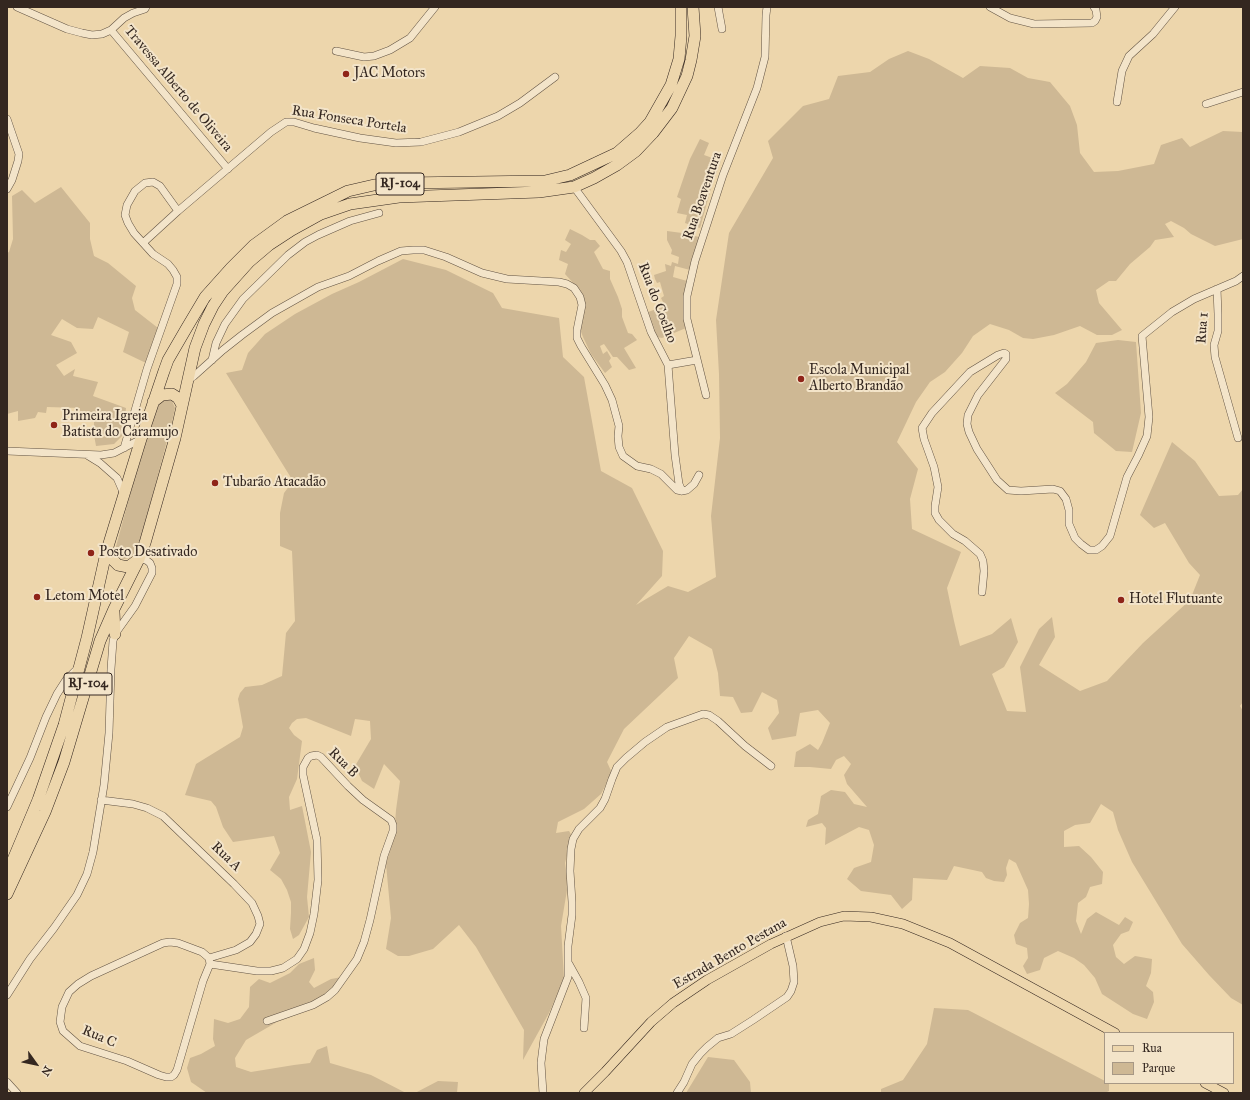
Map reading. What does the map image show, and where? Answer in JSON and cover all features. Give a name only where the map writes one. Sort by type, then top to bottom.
[{"type":"highway","name":"RJ-104","points":[[7,874],[38,800],[64,725],[106,553],[153,402],[168,360],[205,297],[254,245],[287,221],[348,192],[374,185],[545,181],[570,175],[617,153],[650,122],[671,85],[679,59],[682,15],[681,7]]},
{"type":"highway","name":"RJ-104","points":[[7,894],[44,812],[64,762],[100,641],[139,559],[145,543],[175,438],[195,348],[204,324],[223,291],[249,262],[269,245],[321,214],[350,204],[398,197],[437,194],[539,192],[574,186],[617,166],[636,152],[672,108],[687,76],[691,60],[695,36],[694,7]]},
{"type":"highway","points":[[153,402],[162,395],[172,394],[178,398],[182,405]]},
{"type":"highway","points":[[106,553],[118,565],[128,567],[139,559]]},
{"type":"highway","points":[[114,609],[115,634]]},
{"type":"main road","name":"Estrada Bento Pestana","points":[[584,1093],[651,1022],[673,1003],[707,980],[786,936],[820,922],[844,916],[871,917],[903,924],[950,942],[1113,1032]]},
{"type":"main road","points":[[1208,1084],[1224,1093]]},
{"type":"street","name":"Travessa Alberto de Oliveira","points":[[17,7],[67,29],[82,33],[92,35],[102,34],[111,30],[228,169]]},
{"type":"street","points":[[111,30],[124,18],[132,13],[145,9],[146,7]]},
{"type":"street","points":[[336,51],[364,57],[374,56],[390,50],[410,38],[434,7]]},
{"type":"street","points":[[718,7],[722,29]]},
{"type":"street","name":"Rua Boaventura","points":[[706,395],[687,319],[687,296],[695,261],[723,174],[757,88],[765,57],[766,16],[768,7]]},
{"type":"street","points":[[990,7],[1010,18],[1034,24],[1092,23],[1097,17],[1094,7]]},
{"type":"street","points":[[1117,102],[1122,71],[1129,56],[1152,34],[1175,7]]},
{"type":"street","name":"Rua Fonseca Portela","points":[[143,243],[178,211],[271,132],[286,122],[294,122],[360,138],[396,143],[421,142],[459,132],[498,116],[516,106],[555,77]]},
{"type":"street","points":[[1206,104],[1243,92]]},
{"type":"street","points":[[7,119],[19,154],[12,180],[7,188]]},
{"type":"street","points":[[124,448],[147,369],[177,284],[177,277],[168,264],[153,254],[134,233],[125,215],[127,205],[135,190],[145,183],[153,182],[160,186],[178,211]]},
{"type":"street","name":"Rua do Coelho","points":[[574,186],[621,250],[627,262],[651,332],[668,365],[675,455],[679,484],[682,491]]},
{"type":"street","points":[[212,360],[216,343],[225,324],[243,299],[288,255],[305,242],[318,235],[350,222],[379,213]]},
{"type":"street","points":[[187,380],[194,376],[242,335],[272,314],[318,287],[349,276],[401,251],[424,250],[446,257],[482,273],[507,279],[559,282],[574,288],[580,297],[582,305],[577,338],[605,385],[612,400],[618,426],[619,447],[623,456],[637,466],[651,469],[661,474],[677,490],[687,490],[694,484],[699,475]]},
{"type":"street","points":[[982,592],[984,571],[983,561],[980,554],[965,541],[953,534],[939,520],[935,513],[938,487],[922,428],[932,413],[970,372],[998,355],[1004,353],[1006,354],[1006,358],[978,395],[968,415],[967,424],[969,432],[977,449],[997,480],[1008,490],[1021,491],[1053,489],[1060,491],[1066,499],[1069,510],[1068,524],[1075,538],[1089,550],[1096,550],[1102,546],[1110,536],[1127,477],[1147,436],[1149,417],[1142,336],[1172,312],[1194,299],[1236,281],[1243,276]]},
{"type":"street","name":"Rua 1","points":[[1217,289],[1218,331],[1214,345],[1215,357],[1238,438]]},
{"type":"street","points":[[668,365],[697,360]]},
{"type":"street","points":[[7,451],[101,455],[114,453],[141,439]]},
{"type":"street","points":[[83,454],[100,463],[109,470],[117,478],[124,494]]},
{"type":"street","points":[[7,995],[30,959],[77,895],[87,874],[93,852],[104,785],[109,733],[113,641],[115,634],[135,606],[152,573],[150,563],[146,560],[139,559]]},
{"type":"street","points":[[7,807],[30,758],[56,694],[66,680],[79,667]]},
{"type":"street","points":[[543,1093],[541,1063],[544,1039],[564,991],[568,977],[568,946],[572,915],[570,871],[573,839],[579,829],[600,808],[617,767],[645,742],[666,727],[703,714],[709,715],[718,721],[745,746],[771,766]]},
{"type":"street","name":"Rua B","points":[[209,961],[257,971],[271,971],[283,968],[297,959],[304,949],[310,933],[314,914],[318,880],[317,840],[303,775],[303,767],[305,761],[311,756],[317,755],[321,757],[363,800],[391,820],[393,831],[384,856],[364,942],[356,959],[335,990],[327,997],[313,1005],[267,1021]]},
{"type":"street","name":"Rua A","points":[[101,800],[134,804],[147,808],[163,816],[252,903],[260,924],[256,934],[250,942],[236,950],[209,961]]},
{"type":"street","points":[[677,1093],[692,1064],[707,1047],[718,1038],[731,1034],[753,1020],[787,997],[792,991],[794,982],[793,966],[786,936]]},
{"type":"street","name":"Rua C","points":[[170,942],[178,943],[202,952],[209,961],[178,1070],[174,1075],[166,1077],[159,1075],[127,1061],[80,1046],[63,1031],[60,1022],[62,1007],[69,992],[91,976],[163,943],[170,942]]},
{"type":"street","points":[[569,964],[586,998],[584,1028]]},
{"type":"street","points":[[7,1082],[17,1093]]},
{"type":"green space","points":[[908,51],[929,59],[963,78],[980,66],[1010,68],[1028,78],[1050,82],[1070,106],[1077,125],[1080,153],[1094,172],[1118,171],[1154,164],[1161,145],[1182,138],[1190,147],[1223,131],[1243,132],[1243,239],[1215,246],[1191,234],[1184,228],[1171,221],[1165,224],[1174,237],[1155,240],[1150,247],[1130,264],[1116,281],[1109,281],[1096,290],[1099,303],[1122,330],[1112,335],[1097,335],[1080,326],[1054,335],[1033,339],[1023,338],[1009,330],[990,324],[973,336],[962,353],[945,372],[930,382],[916,402],[897,442],[918,469],[910,499],[912,529],[961,552],[947,588],[960,646],[992,634],[1011,618],[1018,642],[1004,667],[992,674],[1007,711],[1026,712],[1020,667],[1039,629],[1052,617],[1055,637],[1039,665],[1080,691],[1107,681],[1143,643],[1190,600],[1200,575],[1189,563],[1165,523],[1154,528],[1140,515],[1172,442],[1195,461],[1219,496],[1238,495],[1243,489],[1243,702],[1240,706],[1243,711],[1243,1005],[1231,998],[1182,944],[1132,862],[1118,830],[1113,812],[1101,804],[1090,823],[1075,825],[1064,831],[1064,847],[1079,846],[1091,857],[1103,872],[1102,884],[1090,887],[1086,897],[1078,903],[1076,921],[1081,934],[1087,919],[1096,912],[1119,925],[1125,917],[1133,922],[1129,931],[1121,934],[1113,945],[1116,957],[1124,964],[1135,956],[1152,959],[1151,973],[1146,986],[1153,992],[1154,1002],[1147,1019],[1133,1014],[1102,994],[1095,978],[1084,965],[1074,958],[1058,951],[1044,958],[1040,970],[1027,974],[1023,966],[1028,958],[1027,948],[1016,944],[1014,935],[1020,923],[1028,918],[1028,890],[1016,863],[1009,859],[1006,868],[1007,875],[1004,882],[986,878],[982,872],[954,866],[947,880],[913,878],[912,900],[902,909],[891,895],[861,891],[847,879],[854,868],[871,862],[874,845],[869,830],[859,827],[825,845],[826,828],[822,823],[806,827],[808,820],[818,814],[821,796],[831,790],[845,792],[854,804],[867,807],[847,784],[844,775],[851,764],[844,756],[836,760],[831,769],[794,767],[796,752],[810,744],[818,750],[830,723],[818,710],[800,713],[796,736],[772,740],[768,728],[779,713],[777,700],[762,692],[752,712],[741,713],[733,697],[720,696],[718,673],[712,649],[689,636],[674,658],[678,678],[624,729],[607,762],[612,773],[601,794],[584,809],[558,822],[556,833],[569,831],[572,836],[565,863],[568,884],[561,926],[564,979],[549,1013],[523,1060],[524,1030],[476,947],[459,925],[433,949],[409,956],[398,956],[386,949],[391,918],[386,864],[394,838],[400,781],[384,764],[374,789],[362,781],[355,766],[371,739],[370,721],[355,719],[351,736],[306,718],[297,719],[289,728],[294,735],[302,741],[297,779],[289,797],[290,810],[302,806],[311,852],[307,897],[309,917],[299,935],[293,939],[290,929],[291,902],[287,890],[281,879],[270,870],[280,853],[274,836],[233,842],[223,827],[216,807],[211,801],[185,795],[196,764],[240,737],[243,727],[238,699],[240,693],[245,687],[262,685],[282,676],[286,633],[295,621],[292,551],[280,546],[280,513],[284,493],[293,481],[226,373],[242,370],[248,353],[265,334],[295,314],[403,259],[446,270],[493,293],[502,308],[559,318],[563,357],[584,377],[601,471],[632,488],[663,551],[662,576],[636,605],[668,586],[688,592],[716,577],[711,516],[720,438],[716,320],[729,233],[773,158],[768,141],[803,106],[829,99],[838,76],[870,72],[889,59]]},
{"type":"green space","points":[[700,139],[709,143],[704,155],[721,161],[712,185],[700,228],[685,223],[687,215],[677,213],[681,199],[677,197],[690,159]]},
{"type":"green space","points":[[61,187],[90,223],[90,239],[94,256],[108,263],[136,286],[132,298],[135,310],[158,328],[146,363],[123,352],[129,332],[98,317],[93,329],[77,328],[62,319],[51,335],[71,342],[77,353],[56,365],[64,376],[75,369],[73,376],[98,382],[93,396],[126,408],[126,430],[114,444],[96,446],[94,419],[80,419],[80,408],[47,407],[46,413],[38,412],[35,418],[18,421],[18,411],[7,414],[7,253],[9,252],[13,239],[12,196],[22,190],[35,203]]},
{"type":"green space","points":[[570,229],[590,240],[595,240],[600,246],[594,252],[603,269],[610,271],[610,279],[622,309],[622,317],[628,333],[632,334],[637,340],[624,348],[636,368],[629,370],[617,357],[613,357],[604,344],[600,346],[603,354],[607,351],[611,358],[609,361],[612,367],[605,373],[591,354],[580,329],[585,306],[576,286],[565,274],[568,264],[559,260],[561,250],[566,252],[571,244],[565,240]]},
{"type":"green space","points":[[667,231],[699,237],[690,270],[675,266],[673,277],[687,281],[684,314],[686,328],[662,338],[657,337],[653,332],[648,312],[665,306],[661,298],[664,296],[660,282],[657,283],[654,275],[666,271],[665,264],[671,266],[672,262],[678,264],[679,257],[671,254],[672,250],[667,240]]},
{"type":"green space","points":[[1118,340],[1136,342],[1141,413],[1132,452],[1116,451],[1094,433],[1093,422],[1055,393],[1067,384],[1086,362],[1096,343]]},
{"type":"green space","points":[[168,399],[172,401],[175,408],[141,539],[136,551],[130,558],[124,559],[119,557],[115,550],[137,469],[156,410],[162,400]]},
{"type":"green space","points":[[314,958],[315,970],[309,982],[314,988],[331,979],[342,977],[317,1007],[277,1022],[246,1040],[235,1058],[236,1067],[251,1072],[310,1063],[317,1050],[327,1046],[330,1063],[371,1075],[406,1093],[207,1093],[191,1082],[187,1068],[190,1058],[215,1046],[213,1039],[214,1019],[228,1023],[240,1019],[249,1007],[250,987],[259,979],[270,983],[290,973],[299,964]]},
{"type":"green space","points":[[934,1008],[968,1010],[1104,1080],[1104,1084],[1109,1084],[1109,1091],[1105,1093],[881,1093],[881,1089],[903,1080],[927,1044]]},
{"type":"green space","points":[[708,1057],[734,1060],[750,1082],[751,1093],[686,1093]]},
{"type":"green space","points":[[438,1081],[458,1082],[457,1093],[415,1093]]},
{"type":"place","name":"JAC Motors","points":[[346,74]]},
{"type":"place","name":"Escola Municipal Alberto Brandão","points":[[801,379]]},
{"type":"place","name":"Primeira Igreja Batista do Caramujo","points":[[54,425]]},
{"type":"place","name":"Tubarão Atacadão","points":[[215,483]]},
{"type":"place","name":"Posto Desativado","points":[[91,553]]},
{"type":"place","name":"Letom Motel","points":[[37,597]]},
{"type":"place","name":"Hotel Flutuante","points":[[1121,600]]}]
